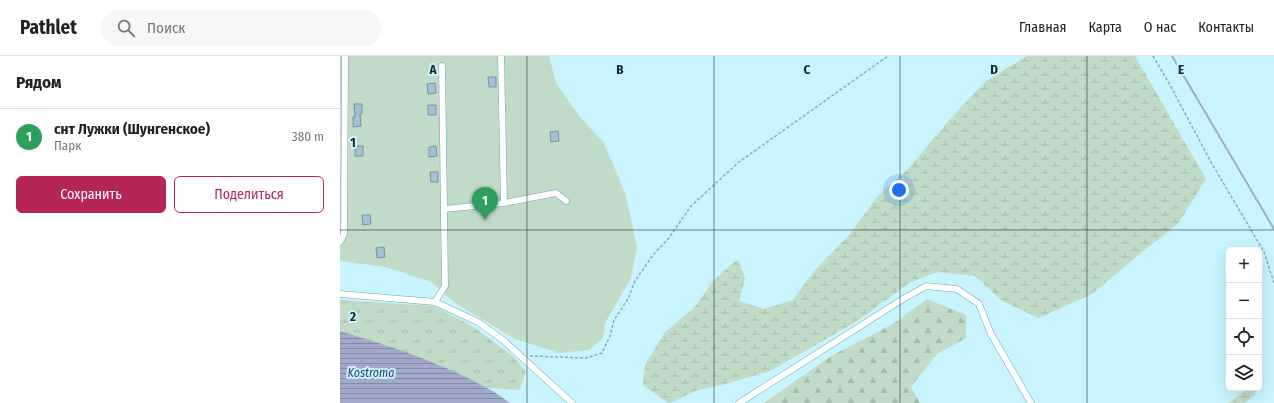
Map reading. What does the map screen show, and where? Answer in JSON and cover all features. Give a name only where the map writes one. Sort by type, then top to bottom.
[{"type":"street","points":[[340,242],[344,234],[345,56]]},
{"type":"street","points":[[501,56],[504,203]]},
{"type":"street","points":[[435,302],[445,286],[442,66]]},
{"type":"street","points":[[445,209],[504,203],[556,194],[566,201]]},
{"type":"street","points":[[739,403],[926,286],[957,289],[979,304],[991,334],[1031,403]]},
{"type":"street","points":[[340,294],[435,302],[478,322],[503,340],[572,403]]},
{"type":"path","points":[[520,356],[586,358],[602,353],[610,336],[614,320],[628,300],[635,281],[653,255],[669,238],[690,206],[739,162],[888,56]]},
{"type":"path","points":[[1153,56],[1211,162],[1264,252],[1274,283]]},
{"type":"green space","points":[[340,56],[549,56],[556,83],[579,116],[604,143],[625,193],[637,247],[631,278],[605,323],[603,338],[589,350],[559,353],[515,339],[455,303],[431,282],[386,267],[340,261]]},
{"type":"green space","points":[[1027,56],[1135,56],[1206,179],[1178,224],[1092,294],[1039,318],[1002,301],[975,276],[937,272],[911,282],[854,323],[770,371],[698,390],[670,403],[643,385],[645,365],[665,332],[693,309],[714,280],[738,259],[745,279],[739,301],[764,309],[793,300],[815,270],[849,235],[878,196],[909,168],[952,117],[986,81]]},
{"type":"green space","points":[[927,299],[966,315],[966,338],[937,354],[911,387],[920,403],[764,403],[831,356],[893,324]]},
{"type":"green space","points":[[340,300],[434,306],[472,326],[514,357],[526,372],[519,390],[487,388],[439,365],[340,331]]},
{"type":"green space","points":[[1245,391],[1255,391],[1255,395],[1245,403],[1228,403]]},
{"type":"water","name":"Kostroma","points":[[340,331],[434,363],[470,379],[499,395],[510,403],[340,403]]},
{"type":"building","points":[[488,77],[496,77],[496,87],[489,87]]},
{"type":"building","points":[[435,83],[436,93],[428,94],[427,84]]},
{"type":"building","points":[[354,104],[362,104],[362,114],[360,114],[361,126],[353,127],[353,117],[355,117]]},
{"type":"building","points":[[428,105],[436,105],[436,115],[428,115]]},
{"type":"building","points":[[558,131],[559,141],[551,142],[550,132]]},
{"type":"building","points":[[355,146],[363,146],[363,156],[355,156]]},
{"type":"building","points":[[436,146],[437,156],[429,157],[429,147]]},
{"type":"building","points":[[430,172],[438,172],[438,182],[431,182]]},
{"type":"building","points":[[362,215],[370,215],[371,224],[363,225]]},
{"type":"building","points":[[384,247],[385,257],[377,258],[376,248]]},
{"type":"waterway","points":[[1172,56],[1274,229]]},
{"type":"place","name":"снт Лужки (Шунгенское)","points":[[485,220]]}]
